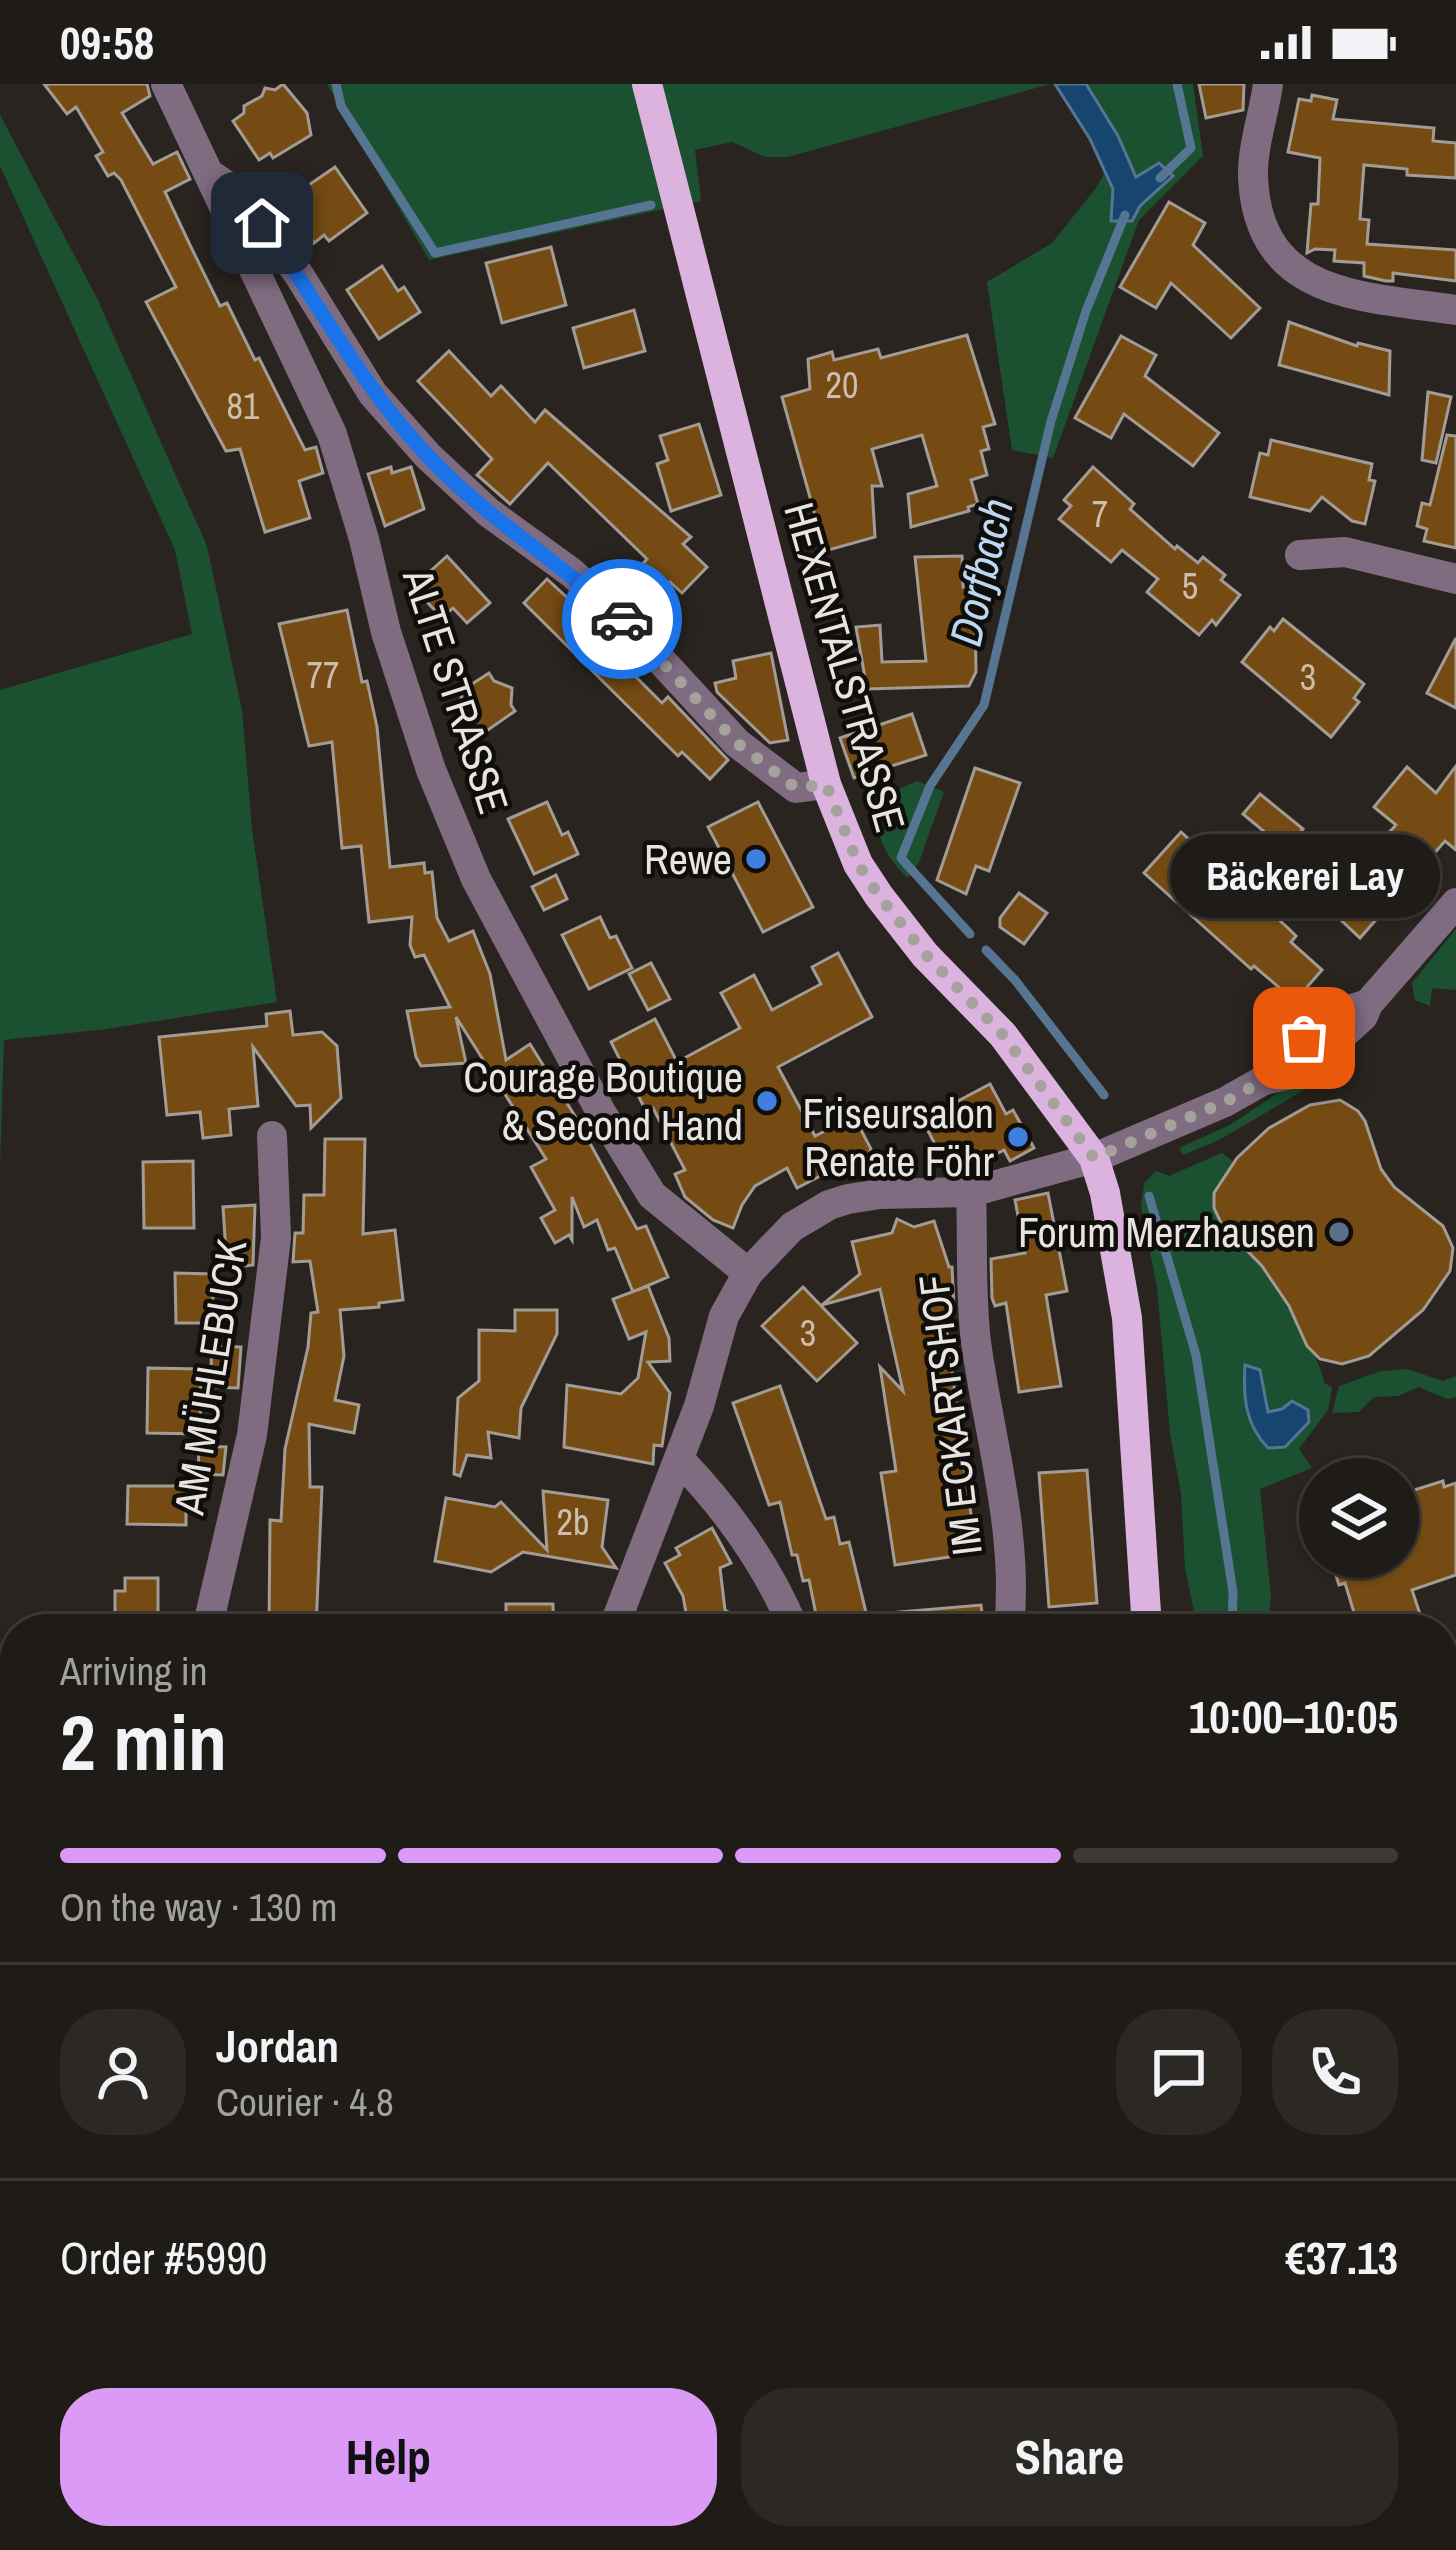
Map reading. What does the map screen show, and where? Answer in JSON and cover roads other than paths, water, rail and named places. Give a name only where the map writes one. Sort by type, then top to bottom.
[{"type":"main road","name":"HEXENTALSTRASSE","points":[[647,84],[826,784],[850,846],[879,896],[926,955],[1003,1035],[1094,1158],[1127,1318],[1146,1614]]},
{"type":"street","name":"ALTE STRASSE","points":[[166,84],[332,434],[386,632],[425,752],[476,879],[592,1096],[652,1196],[748,1273]]},
{"type":"street","points":[[1268,84],[1253,173],[1258,220],[1274,254],[1323,285],[1456,310]]},
{"type":"street","points":[[212,176],[242,197],[299,274],[373,394],[428,456],[488,512],[572,573],[737,743],[796,788],[826,784]]},
{"type":"street","points":[[1300,555],[1345,552],[1456,579]]},
{"type":"street","points":[[619,1614],[699,1406],[724,1316],[748,1273],[783,1235],[829,1205],[880,1194],[971,1192],[1094,1158],[1225,1102],[1264,1080],[1301,1072],[1363,1016],[1368,1004],[1456,903]]},
{"type":"street","name":"AM MÜHLEBUCK","points":[[210,1614],[252,1435],[276,1238],[272,1136]]},
{"type":"street","name":"IM ECKARTSHOF","points":[[971,1192],[976,1339],[996,1440],[1010,1614]]},
{"type":"street","points":[[680,1459],[751,1545],[788,1614]]},
{"type":"water","points":[[1055,84],[1086,84],[1136,177],[1159,163],[1173,176],[1140,206],[1132,221],[1111,221],[1113,189],[1090,139]]},
{"type":"water","points":[[1245,1365],[1260,1370],[1268,1412],[1292,1401],[1308,1410],[1309,1422],[1285,1447],[1268,1448],[1254,1429],[1245,1399]]},
{"type":"waterway","points":[[336,84],[341,106],[435,253],[651,205]]},
{"type":"waterway","name":"Dorfbach","points":[[1160,178],[1191,148],[1177,84]]},
{"type":"waterway","name":"Dorfbach","points":[[970,934],[901,858],[930,786],[984,705],[1051,421],[1086,311],[1125,215]]},
{"type":"waterway","name":"Dorfbach","points":[[986,950],[1104,1095]]},
{"type":"waterway","name":"Dorfbach","points":[[1149,1196],[1196,1355],[1233,1592],[1232,1614]]},
{"type":"place","name":"Rewe","points":[[756,859]]},
{"type":"place","name":"Bäckerei Lay","points":[[1304,1038]]},
{"type":"place","name":"Courage Boutique & Second Hand","points":[[767,1101]]},
{"type":"place","name":"Friseursalon Renate Föhr","points":[[1018,1137]]},
{"type":"place","name":"Forum Merzhausen","points":[[1339,1232]]}]
